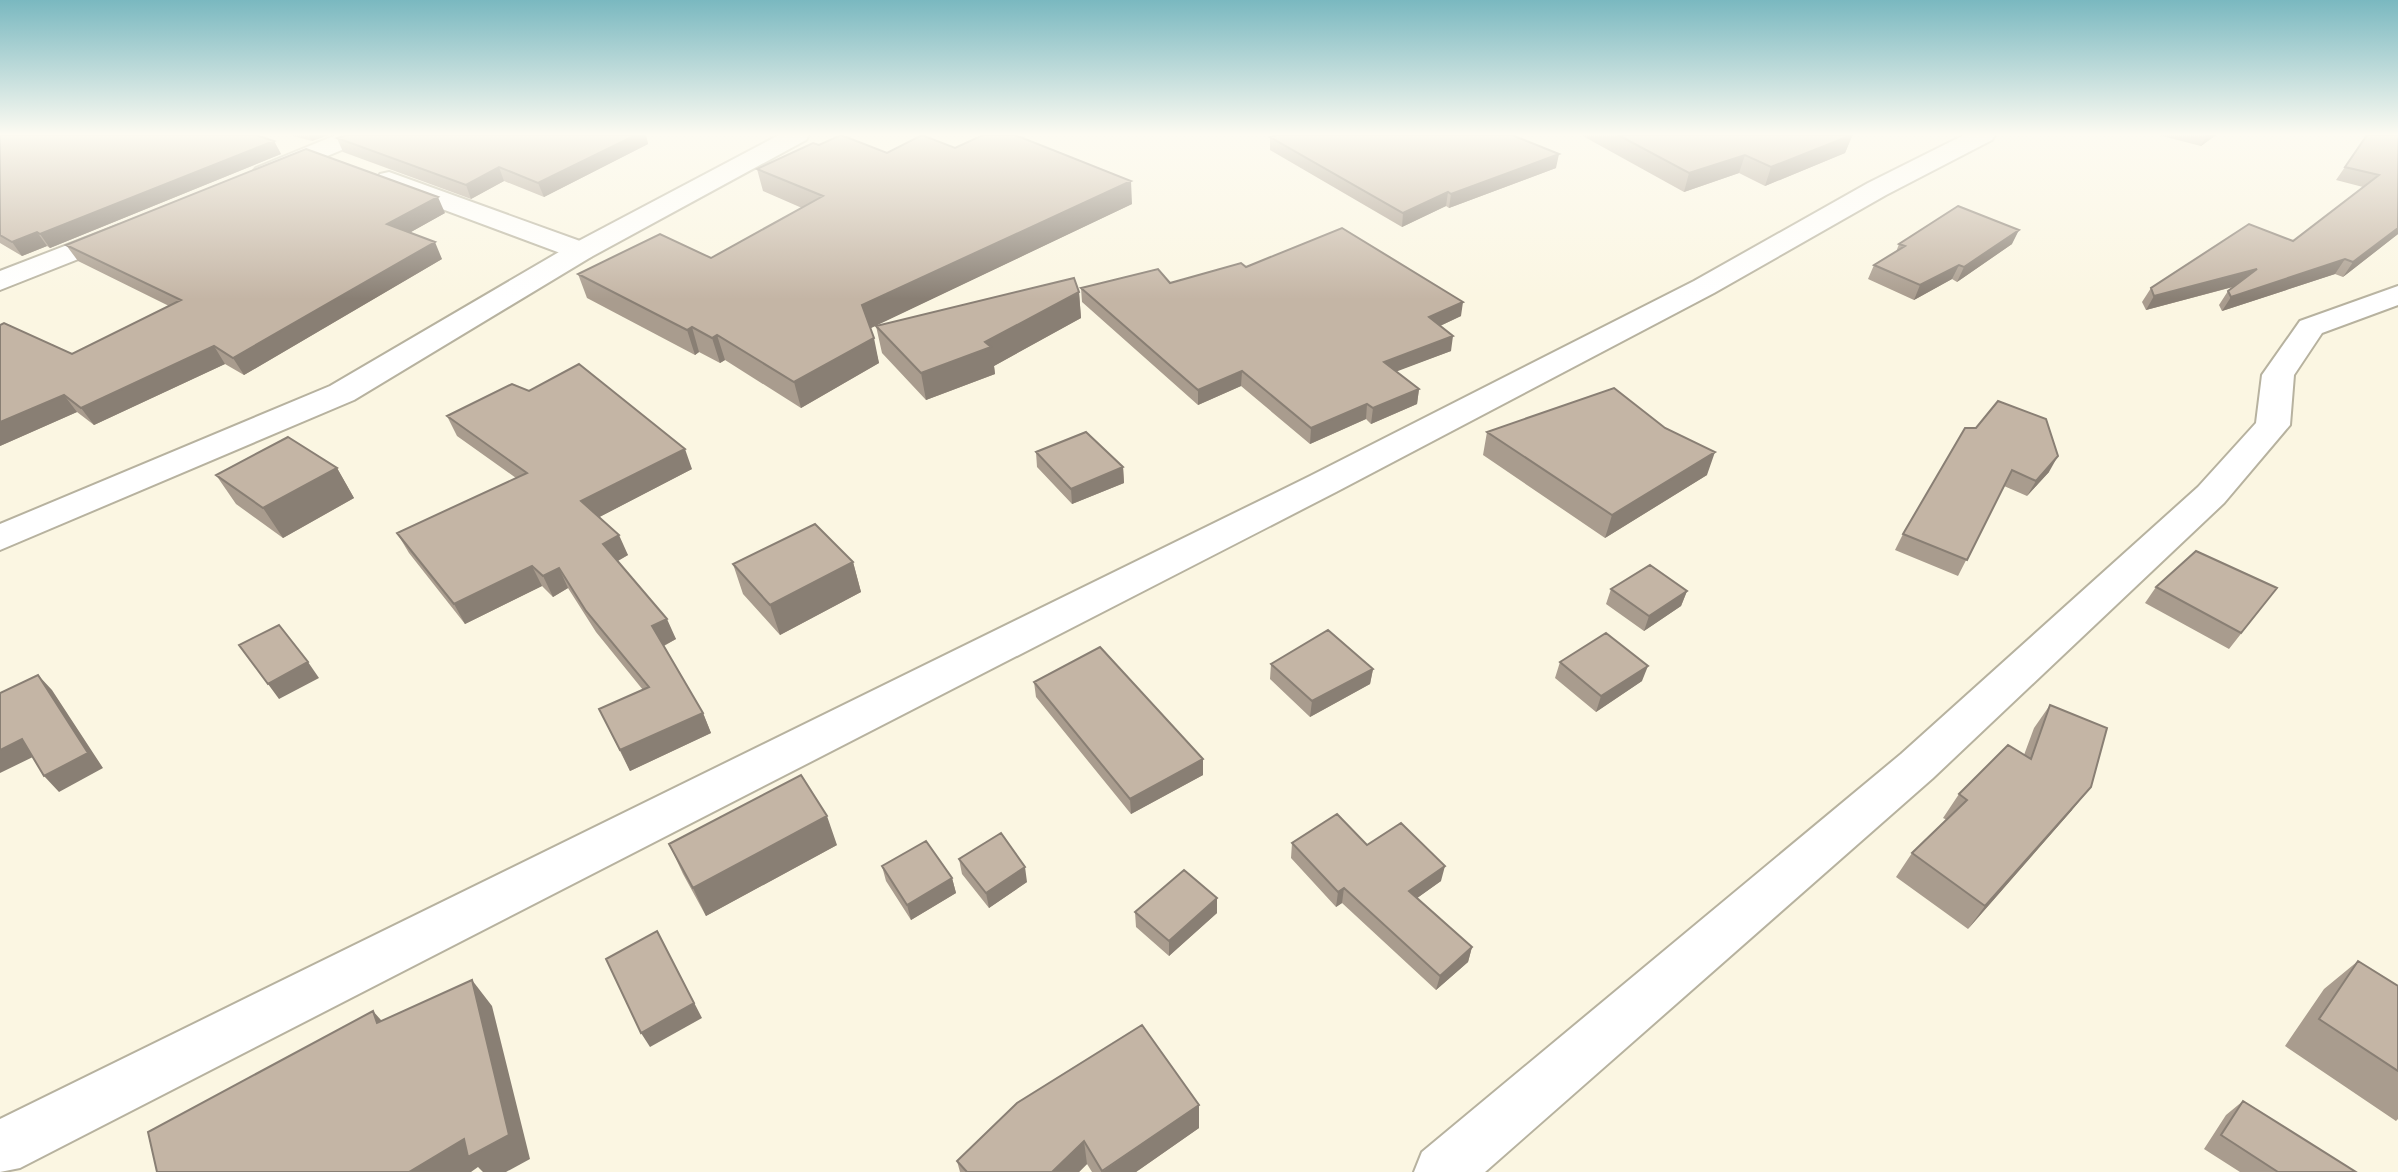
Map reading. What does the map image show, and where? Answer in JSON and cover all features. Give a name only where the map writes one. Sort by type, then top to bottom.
[{"type":"main road","points":[[414,190],[581,251]]},
{"type":"main road","points":[[0,538],[342,393],[581,251],[695,190]]},
{"type":"main road","points":[[0,1148],[1323,484],[1703,288],[1876,190]]},
{"type":"main road","points":[[0,281],[138,225]]},
{"type":"main road","points":[[1441,1172],[1917,766],[2211,495],[2273,425],[2278,375],[2311,327],[2398,295]]},
{"type":"building","points":[[0,190],[151,190],[40,234],[37,232],[12,242],[0,235]]},
{"type":"building","points":[[204,190],[418,190],[438,197],[387,224],[435,242],[233,358],[214,346],[81,408],[64,395],[0,422],[0,325],[4,323],[72,354],[181,300],[66,245]]},
{"type":"building","points":[[808,190],[1112,190],[862,305],[874,338],[794,382],[717,335],[712,338],[692,327],[687,330],[578,274],[660,234],[711,258],[823,196]]},
{"type":"building","points":[[1362,190],[1463,190],[1451,194],[1448,192],[1403,213]]},
{"type":"building","points":[[2360,190],[2398,190],[2398,228],[2353,262],[2345,259],[2231,297],[2228,291],[2257,269],[2154,296],[2151,288],[2249,224],[2293,241]]},
{"type":"building","points":[[1958,206],[2019,230],[1964,267],[1959,265],[1920,285],[1874,265],[1905,246],[1899,244]]},
{"type":"building","points":[[1342,228],[1463,302],[1429,317],[1453,336],[1384,362],[1419,389],[1373,408],[1367,404],[1311,428],[1242,371],[1198,390],[1081,288],[1158,269],[1170,283],[1241,263],[1246,267]]},
{"type":"building","points":[[1074,278],[1079,292],[985,342],[991,347],[921,373],[876,326]]},
{"type":"building","points":[[579,364],[685,449],[581,501],[619,535],[603,544],[667,619],[652,626],[703,713],[620,750],[599,709],[649,687],[586,611],[559,568],[543,576],[532,566],[454,604],[397,533],[527,473],[447,416],[512,384],[529,391]]},
{"type":"building","points":[[1614,388],[1665,428],[1715,452],[1612,515],[1487,432]]},
{"type":"building","points":[[1998,401],[2046,419],[2058,456],[2036,481],[2012,470],[1967,560],[1903,534],[1965,428],[1976,428]]},
{"type":"building","points":[[1086,432],[1123,467],[1071,489],[1036,452]]},
{"type":"building","points":[[288,437],[337,468],[263,508],[216,475]]},
{"type":"building","points":[[815,524],[853,562],[770,605],[733,564]]},
{"type":"building","points":[[2196,551],[2277,588],[2241,633],[2156,587]]},
{"type":"building","points":[[1650,565],[1687,591],[1649,616],[1611,589]]},
{"type":"building","points":[[279,625],[308,662],[268,684],[239,645]]},
{"type":"building","points":[[1328,630],[1373,669],[1312,701],[1271,664]]},
{"type":"building","points":[[1606,633],[1648,666],[1601,696],[1560,662]]},
{"type":"building","points":[[1100,647],[1203,759],[1130,799],[1034,682]]},
{"type":"building","points":[[38,675],[88,753],[44,776],[22,739],[0,750],[0,693]]},
{"type":"building","points":[[2050,705],[2107,728],[2091,787],[1985,906],[1912,853],[1967,800],[1959,794],[2008,745],[2031,759]]},
{"type":"building","points":[[801,775],[827,816],[693,888],[669,844]]},
{"type":"building","points":[[1337,814],[1367,845],[1401,823],[1445,866],[1409,891],[1472,947],[1440,976],[1344,888],[1338,892],[1292,843]]},
{"type":"building","points":[[1001,833],[1025,867],[986,893],[959,859]]},
{"type":"building","points":[[926,841],[952,878],[907,905],[882,866]]},
{"type":"building","points":[[1184,870],[1217,898],[1169,941],[1135,912]]},
{"type":"building","points":[[657,931],[694,1003],[641,1033],[606,959]]},
{"type":"building","points":[[2358,961],[2398,986],[2398,1071],[2319,1019]]},
{"type":"building","points":[[472,980],[509,1135],[468,1157],[464,1139],[409,1172],[157,1172],[148,1132],[373,1011],[377,1023]]},
{"type":"building","points":[[1142,1025],[1199,1105],[1102,1171],[1084,1141],[1052,1172],[967,1172],[957,1161],[1017,1103]]},
{"type":"building","points":[[2243,1101],[2356,1172],[2278,1172],[2221,1135]]}]
